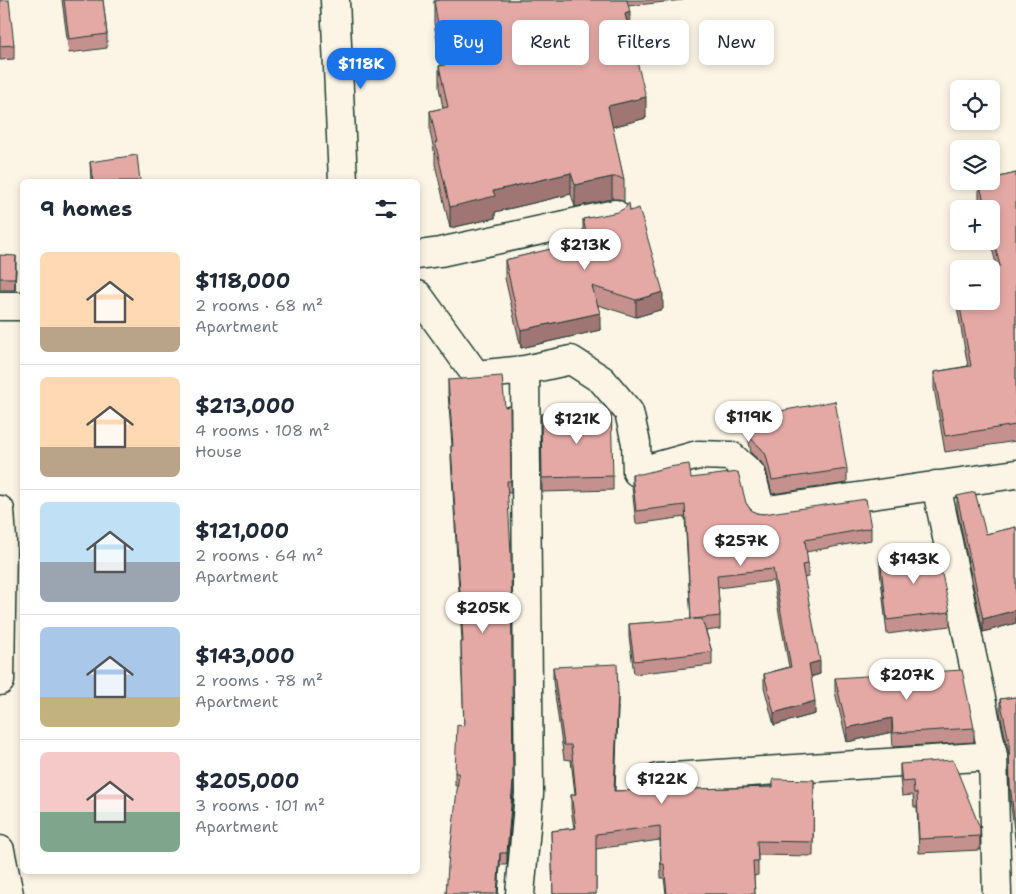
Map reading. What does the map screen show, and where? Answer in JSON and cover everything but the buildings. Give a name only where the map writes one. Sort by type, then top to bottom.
[{"type":"street","points":[[335,0],[343,179]]},
{"type":"street","points":[[420,255],[614,214]]},
{"type":"street","points":[[420,298],[476,375],[525,370],[571,360],[602,380],[629,412],[636,443],[637,472],[698,455],[731,456],[751,474],[761,511],[1016,474]]},
{"type":"street","points":[[0,306],[20,306]]},
{"type":"street","points":[[520,894],[529,794],[525,370]]},
{"type":"street","points":[[936,485],[992,756],[997,894]]},
{"type":"street","points":[[0,510],[0,681]]},
{"type":"street","points":[[658,778],[992,756]]},
{"type":"street","points":[[0,850],[9,894]]}]
